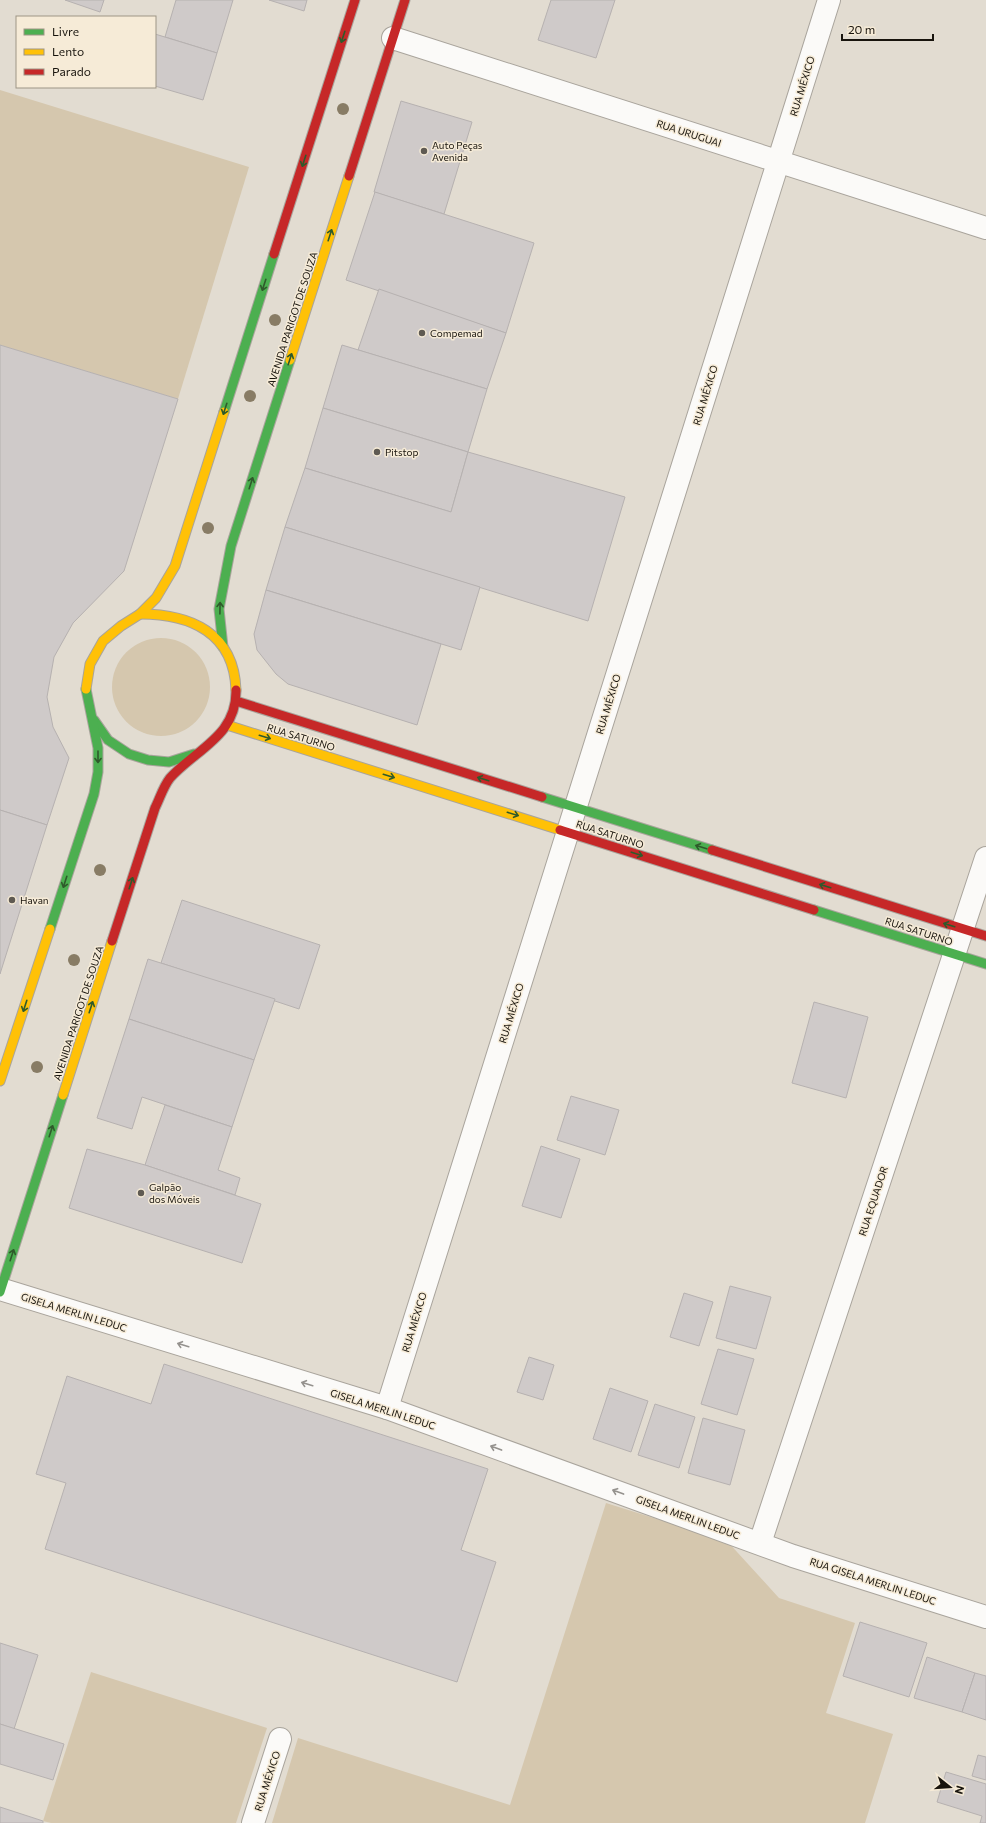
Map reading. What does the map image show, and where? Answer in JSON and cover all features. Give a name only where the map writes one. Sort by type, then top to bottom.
[{"type":"main road","name":"AVENIDA PARIGOT DE SOUZA","points":[[0,1081],[94,794],[98,772],[98,748],[86,689],[90,664],[103,641],[121,626],[140,614],[156,598],[175,566],[355,0]]},
{"type":"main road","name":"AVENIDA PARIGOT DE SOUZA","points":[[223,647],[219,609],[222,582],[231,546],[405,0]]},
{"type":"main road","name":"AVENIDA PARIGOT DE SOUZA","points":[[93,719],[108,740],[129,754],[148,760],[169,762],[198,752],[214,743],[227,725],[236,701],[237,683],[231,661],[223,647],[211,634],[192,621],[172,615],[140,614]]},
{"type":"main road","name":"RUA SATURNO","points":[[236,701],[986,936]]},
{"type":"main road","name":"RUA SATURNO","points":[[227,725],[986,964]]},
{"type":"main road","name":"AVENIDA PARIGOT DE SOUZA","points":[[0,1290],[155,808],[168,782],[198,752]]},
{"type":"street","name":"RUA MÉXICO","points":[[386,1408],[829,0]]},
{"type":"street","name":"RUA URUGUAI","points":[[393,38],[986,228]]},
{"type":"street","name":"RUA EQUADOR","points":[[760,1543],[986,858]]},
{"type":"street","name":"GISELA MERLIN LEDUC","points":[[0,1290],[386,1408],[760,1543]]},
{"type":"street","name":"RUA GISELA MERLIN LEDUC","points":[[760,1543],[793,1556],[986,1617]]},
{"type":"street","name":"RUA MÉXICO","points":[[253,1823],[280,1739]]},
{"type":"shaded area","points":[[0,90],[249,167],[178,399],[0,345]]},
{"type":"shaded area","points":[[161,638],[180,642],[196,652],[206,668],[210,687],[206,706],[196,722],[180,732],[161,736],[142,732],[126,722],[116,706],[112,687],[116,668],[126,652],[142,642]]},
{"type":"shaded area","points":[[606,1503],[727,1541],[779,1598],[855,1623],[826,1713],[893,1734],[865,1823],[272,1823],[298,1738],[510,1805]]},
{"type":"shaded area","points":[[91,1672],[267,1728],[236,1823],[51,1823],[43,1821]]},
{"type":"building","points":[[65,0],[104,0],[100,12]]},
{"type":"building","points":[[176,0],[233,0],[217,53],[165,37]]},
{"type":"building","points":[[269,0],[307,0],[304,11]]},
{"type":"building","points":[[551,0],[615,0],[596,58],[538,40]]},
{"type":"building","points":[[156,34],[217,53],[203,100],[156,86]]},
{"type":"building","points":[[401,101],[472,122],[444,214],[374,192]]},
{"type":"building","points":[[375,192],[534,243],[506,333],[346,280]]},
{"type":"building","points":[[379,289],[506,333],[487,389],[358,350]]},
{"type":"building","points":[[0,345],[178,399],[124,571],[73,623],[54,657],[47,697],[53,727],[69,758],[47,825],[0,810]]},
{"type":"building","points":[[342,345],[487,389],[468,452],[323,408]]},
{"type":"building","points":[[323,408],[468,452],[451,512],[305,468]]},
{"type":"building","points":[[468,452],[625,497],[588,621],[285,527],[305,468],[451,512]]},
{"type":"building","points":[[285,527],[480,587],[461,650],[266,590]]},
{"type":"building","points":[[266,590],[441,644],[417,725],[288,684],[276,674],[257,650],[254,634]]},
{"type":"building","name":"Havan","points":[[0,810],[47,825],[0,974]]},
{"type":"building","points":[[182,900],[320,945],[299,1009],[161,963]]},
{"type":"building","points":[[148,959],[275,999],[254,1060],[129,1019]]},
{"type":"building","points":[[814,1002],[868,1017],[846,1098],[792,1083]]},
{"type":"building","points":[[129,1019],[254,1060],[232,1127],[142,1097],[132,1129],[97,1118]]},
{"type":"building","points":[[571,1096],[619,1110],[605,1155],[557,1140]]},
{"type":"building","points":[[165,1105],[232,1127],[218,1170],[240,1178],[235,1195],[145,1165]]},
{"type":"building","points":[[541,1146],[580,1159],[561,1218],[522,1206]]},
{"type":"building","points":[[87,1149],[145,1165],[261,1204],[242,1263],[69,1208]]},
{"type":"building","points":[[730,1286],[771,1297],[756,1349],[716,1338]]},
{"type":"building","points":[[684,1293],[713,1302],[699,1346],[670,1337]]},
{"type":"building","points":[[718,1349],[754,1359],[737,1415],[701,1404]]},
{"type":"building","points":[[529,1357],[554,1365],[543,1400],[517,1392]]},
{"type":"building","points":[[164,1364],[488,1469],[461,1550],[496,1562],[457,1682],[45,1549],[66,1483],[36,1474],[67,1376],[151,1404]]},
{"type":"building","points":[[610,1388],[648,1401],[631,1452],[593,1439]]},
{"type":"building","points":[[655,1404],[695,1417],[679,1468],[638,1455]]},
{"type":"building","points":[[703,1418],[745,1430],[730,1485],[688,1473]]},
{"type":"building","points":[[860,1622],[927,1643],[909,1697],[843,1676]]},
{"type":"building","points":[[0,1643],[38,1655],[14,1729],[0,1724]]},
{"type":"building","points":[[927,1657],[975,1673],[962,1712],[914,1698]]},
{"type":"building","points":[[975,1673],[986,1676],[986,1720],[962,1712]]},
{"type":"building","points":[[0,1724],[64,1744],[53,1780],[0,1764]]},
{"type":"building","points":[[978,1755],[986,1757],[986,1780],[972,1776]]},
{"type":"building","points":[[946,1772],[986,1784],[986,1823],[980,1823],[982,1816],[937,1802]]},
{"type":"building","points":[[0,1807],[43,1821],[43,1823],[0,1823]]},
{"type":"traffic: fast","points":[[224,412],[274,254]]},
{"type":"traffic: fast","points":[[223,647],[219,609],[231,546],[290,360]]},
{"type":"traffic: fast","points":[[50,929],[94,794],[98,772],[98,748],[86,689]]},
{"type":"traffic: fast","points":[[94,720],[108,740],[129,754],[148,760],[169,762],[194,754]]},
{"type":"traffic: fast","points":[[542,797],[712,850]]},
{"type":"traffic: fast","points":[[814,910],[986,964]]},
{"type":"traffic: fast","points":[[0,1292],[63,1095]]},
{"type":"traffic: slow","points":[[290,360],[349,176]]},
{"type":"traffic: slow","points":[[86,689],[90,664],[103,641],[121,626],[140,614],[156,598],[175,566],[224,412]]},
{"type":"traffic: slow","points":[[140,614],[176,618],[192,623],[206,631],[218,641],[227,654],[233,670],[236,690]]},
{"type":"traffic: slow","points":[[227,725],[560,830]]},
{"type":"traffic: slow","points":[[0,1081],[50,929]]},
{"type":"traffic: slow","points":[[63,1095],[112,941]]},
{"type":"traffic: jam","points":[[274,254],[355,0]]},
{"type":"traffic: jam","points":[[349,176],[405,0]]},
{"type":"traffic: jam","points":[[112,941],[155,808],[163,789],[170,778],[213,740],[222,730],[230,719],[235,706],[236,690]]},
{"type":"traffic: jam","points":[[236,701],[542,797]]},
{"type":"traffic: jam","points":[[560,830],[814,910]]},
{"type":"traffic: jam","points":[[712,850],[986,936]]},
{"type":"place","name":"Auto Peças Avenida","points":[[424,151]]},
{"type":"place","name":"Compemad","points":[[422,333]]},
{"type":"place","name":"Pitstop","points":[[377,452]]},
{"type":"place","name":"Havan","points":[[12,900]]},
{"type":"place","name":"Galpão dos Móveis","points":[[141,1193]]}]
